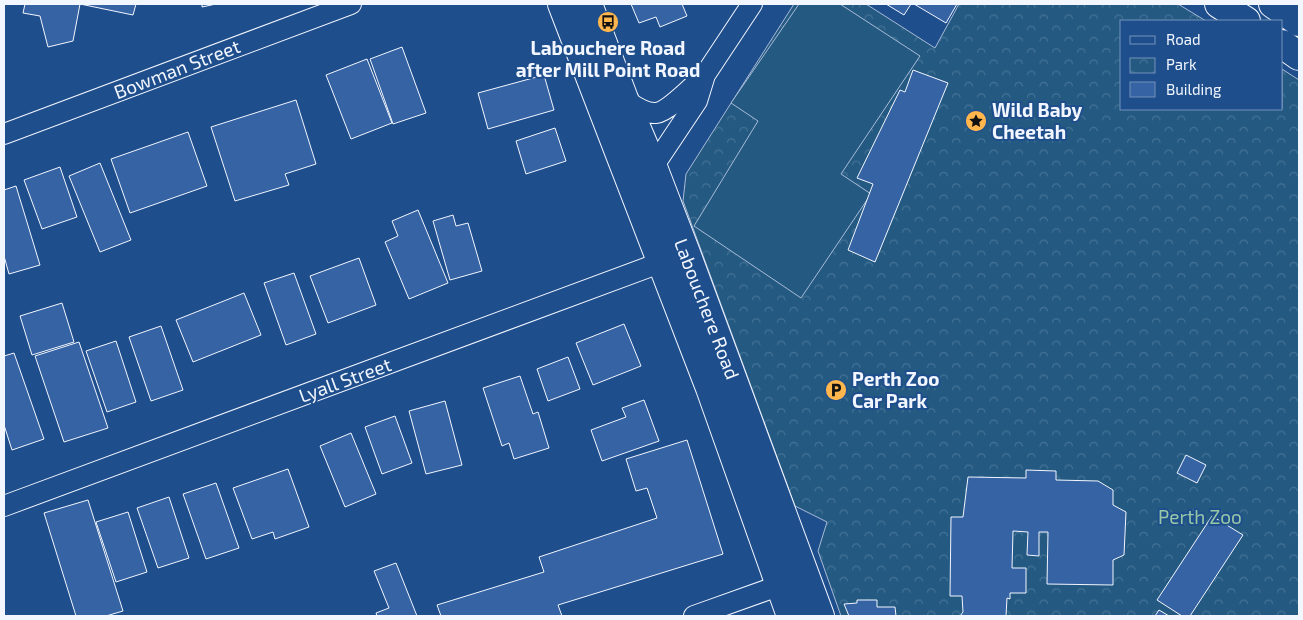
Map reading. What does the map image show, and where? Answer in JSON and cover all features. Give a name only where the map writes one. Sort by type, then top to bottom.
[{"type":"main road","name":"Labouchere Road","points":[[562,4],[660,263],[710,388],[793,580],[820,616]]},
{"type":"main road","name":"Labouchere Road","points":[[588,4],[686,253],[793,580],[792,616]]},
{"type":"main road","points":[[1219,4],[1244,20]]},
{"type":"main road","points":[[1273,4],[1299,22]]},
{"type":"main road","points":[[1283,45],[1299,56]]},
{"type":"street","name":"Bowman Street","points":[[4,134],[351,4]]},
{"type":"street","points":[[621,157],[656,113],[669,108],[705,75],[752,4]]},
{"type":"street","points":[[631,184],[653,167],[697,101],[705,75]]},
{"type":"street","points":[[624,99],[641,110],[656,113]]},
{"type":"street","name":"Lyall Street","points":[[4,506],[686,253]]},
{"type":"street","points":[[694,616],[793,580]]},
{"type":"green space","name":"Perth Zoo","points":[[794,4],[866,4],[935,48],[959,4],[1178,4],[1204,20],[1120,20],[1120,110],[1283,110],[1283,70],[1299,80],[1299,616],[841,616],[818,551],[827,522],[795,506],[683,201],[686,174]]},
{"type":"green space","points":[[799,4],[840,4],[920,56],[841,174],[871,194],[801,298],[694,226],[758,121],[731,103]]},
{"type":"building","points":[[25,4],[80,4],[73,41],[48,47],[40,16],[23,13]]},
{"type":"building","points":[[80,4],[136,4],[133,15]]},
{"type":"building","points":[[202,4],[216,4],[202,7]]},
{"type":"building","points":[[631,4],[682,4],[687,16],[660,27],[656,17],[639,23]]},
{"type":"building","points":[[886,4],[911,4],[904,15]]},
{"type":"building","points":[[914,4],[957,4],[946,23]]},
{"type":"building","points":[[402,47],[426,113],[393,124],[370,59]]},
{"type":"building","points":[[367,59],[392,123],[351,139],[326,75]]},
{"type":"building","points":[[913,70],[948,83],[875,262],[848,250],[873,184],[857,178],[900,90],[905,92]]},
{"type":"building","points":[[544,75],[554,110],[488,129],[478,93]]},
{"type":"building","points":[[296,100],[316,164],[285,174],[289,185],[235,201],[211,127]]},
{"type":"building","points":[[555,128],[566,161],[526,174],[516,141]]},
{"type":"building","points":[[188,132],[207,186],[130,213],[111,159]]},
{"type":"building","points":[[100,163],[131,240],[100,252],[69,176]]},
{"type":"building","points":[[60,167],[77,217],[42,229],[24,180]]},
{"type":"building","points":[[16,186],[40,265],[9,274],[4,256],[4,190]]},
{"type":"building","points":[[418,210],[448,283],[409,299],[385,242],[398,236],[392,221]]},
{"type":"building","points":[[453,215],[456,226],[468,223],[482,271],[450,280],[433,221]]},
{"type":"building","points":[[359,258],[376,305],[328,323],[310,276]]},
{"type":"building","points":[[294,273],[316,334],[286,345],[264,283]]},
{"type":"building","points":[[244,293],[261,335],[193,362],[176,320]]},
{"type":"building","points":[[62,303],[74,342],[32,355],[20,316]]},
{"type":"building","points":[[624,324],[641,366],[593,385],[576,343]]},
{"type":"building","points":[[161,326],[183,390],[151,401],[129,337]]},
{"type":"building","points":[[116,341],[136,402],[107,412],[86,351]]},
{"type":"building","points":[[79,342],[108,428],[64,442],[35,356]]},
{"type":"building","points":[[14,353],[44,439],[12,450],[4,425],[4,356]]},
{"type":"building","points":[[568,357],[580,389],[548,401],[537,369]]},
{"type":"building","points":[[520,376],[533,414],[538,412],[549,448],[514,459],[509,443],[502,446],[483,388]]},
{"type":"building","points":[[644,400],[659,441],[602,461],[591,430],[626,417],[622,408]]},
{"type":"building","points":[[445,401],[462,465],[426,474],[409,411]]},
{"type":"building","points":[[395,416],[412,463],[382,474],[365,427]]},
{"type":"building","points":[[351,433],[376,494],[345,507],[320,446]]},
{"type":"building","points":[[687,440],[723,554],[558,605],[562,616],[441,616],[437,605],[544,572],[539,557],[657,518],[647,488],[636,491],[626,459]]},
{"type":"building","points":[[1186,455],[1206,465],[1197,483],[1177,473]]},
{"type":"building","points":[[288,469],[309,527],[275,539],[273,532],[252,539],[233,488]]},
{"type":"building","points":[[1026,470],[1056,471],[1056,480],[1098,481],[1113,490],[1113,505],[1126,512],[1124,555],[1113,560],[1113,585],[1047,584],[1048,532],[1039,532],[1039,556],[1027,555],[1028,532],[1013,531],[1012,568],[1026,568],[1026,593],[1010,593],[1010,599],[1007,598],[1006,616],[960,616],[963,612],[962,596],[950,596],[951,517],[963,517],[968,477],[1026,478]]},
{"type":"building","points":[[216,483],[239,548],[206,559],[183,494]]},
{"type":"building","points":[[169,497],[189,558],[158,568],[137,508]]},
{"type":"building","points":[[88,500],[123,611],[106,616],[76,616],[44,513]]},
{"type":"building","points":[[128,512],[147,572],[116,582],[96,522]]},
{"type":"building","points":[[1212,516],[1243,535],[1190,616],[1182,616],[1157,600]]},
{"type":"building","points":[[396,563],[417,616],[377,616],[376,613],[389,608],[374,571]]},
{"type":"building","points":[[857,600],[877,600],[877,607],[895,607],[896,616],[849,616],[844,604],[857,603]]},
{"type":"building","points":[[1159,610],[1169,616],[1155,616]]},
{"type":"place","name":"Labouchere Road after Mill Point Road","points":[[608,22]]},
{"type":"place","name":"Wild Baby Cheetah","points":[[976,121]]},
{"type":"place","name":"Perth Zoo Car Park","points":[[836,390]]}]
